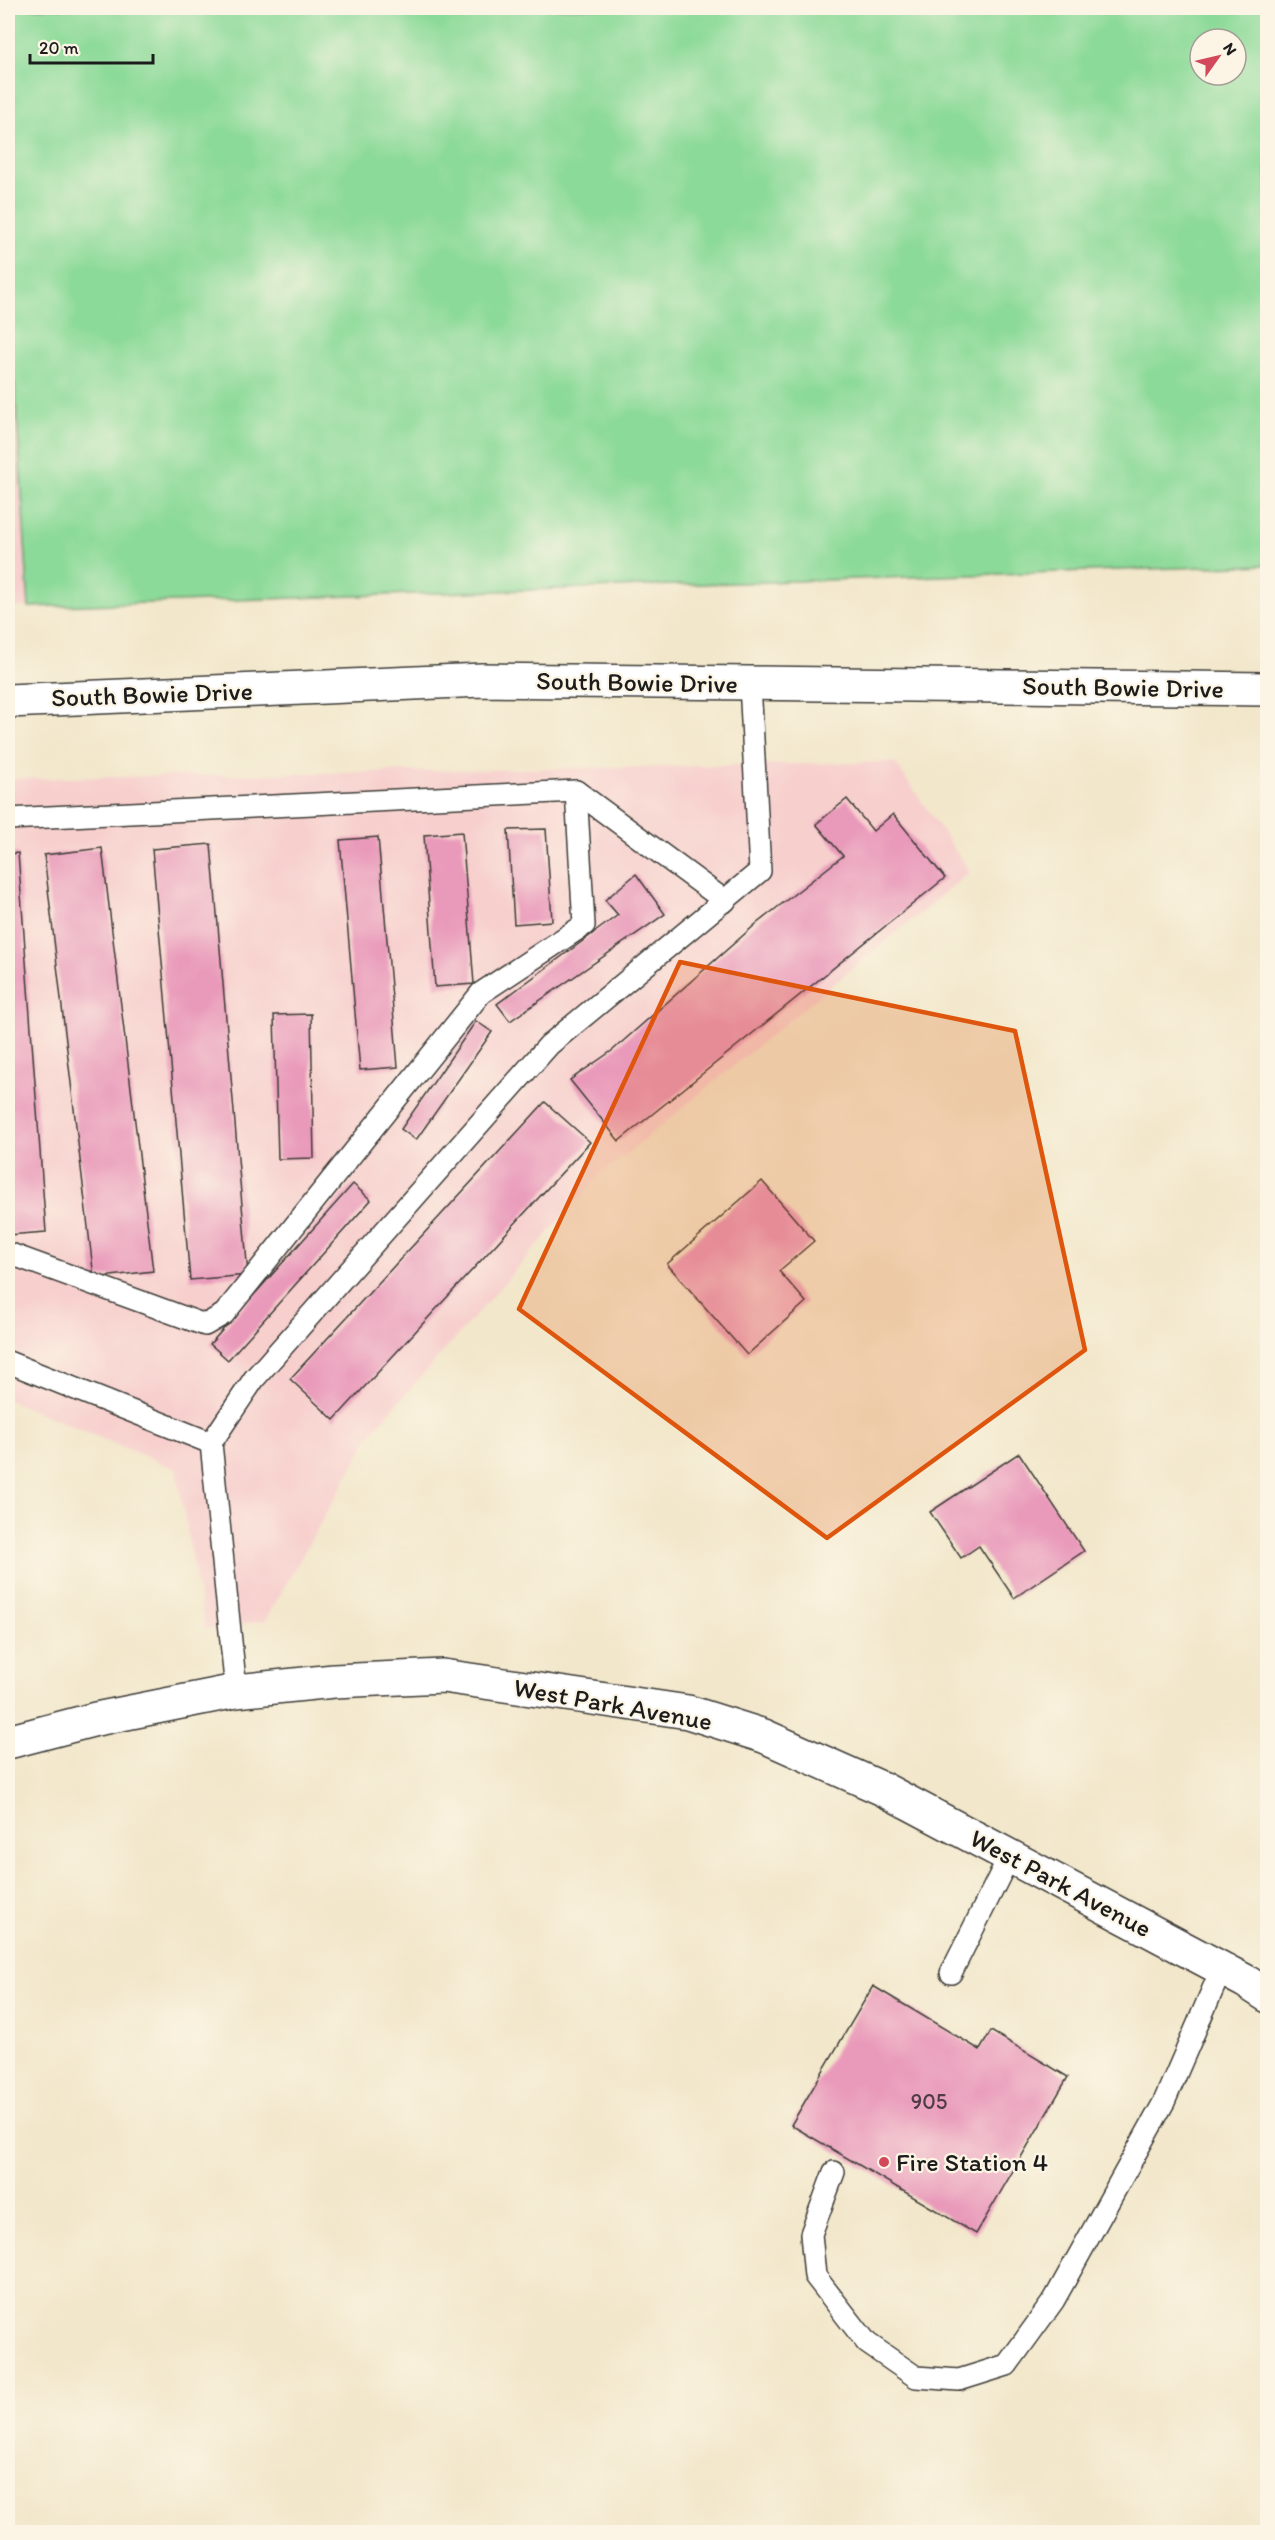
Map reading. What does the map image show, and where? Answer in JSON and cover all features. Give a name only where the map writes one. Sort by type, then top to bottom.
[{"type":"street","name":"South Bowie Drive","points":[[8,700],[482,680],[1268,689]]},
{"type":"street","name":"West Park Avenue","points":[[8,1742],[96,1719],[236,1691],[334,1681],[443,1676],[688,1712],[764,1736],[883,1789],[1222,1968],[1268,1996]]},
{"type":"lane","points":[[236,1691],[211,1443],[254,1379],[549,1046],[760,871],[750,683]]},
{"type":"lane","points":[[8,819],[576,791],[725,901]]},
{"type":"lane","points":[[8,1253],[205,1325],[224,1314],[481,993],[584,925],[576,791]]},
{"type":"lane","points":[[8,1362],[211,1443]]},
{"type":"lane","points":[[951,1973],[1010,1855]]},
{"type":"lane","points":[[834,2172],[811,2234],[815,2276],[867,2343],[916,2378],[959,2380],[1006,2365],[1054,2300],[1164,2102],[1222,1968]]},
{"type":"highlighted area","points":[[680,962],[1015,1031],[1085,1350],[827,1538],[519,1309]]},
{"type":"shaded area","points":[[8,356],[27,389],[29,607],[8,608]]},
{"type":"shaded area","points":[[895,762],[970,872],[598,1177],[373,1431],[265,1621],[205,1629],[176,1469],[8,1400],[8,779]]},
{"type":"green space","points":[[8,8],[1267,8],[1267,565],[29,607],[15,384],[8,371]]},
{"type":"building","points":[[847,799],[873,831],[893,814],[945,878],[619,1141],[570,1080],[613,1050],[756,924],[843,856],[816,824]]},
{"type":"building","points":[[546,829],[552,921],[514,924],[508,830]]},
{"type":"building","points":[[462,832],[474,984],[435,987],[424,835]]},
{"type":"building","points":[[378,837],[398,1067],[360,1070],[340,840]]},
{"type":"building","points":[[211,844],[248,1275],[190,1280],[152,849]]},
{"type":"building","points":[[102,848],[153,1271],[94,1278],[44,855]]},
{"type":"building","points":[[18,853],[46,1232],[8,1235],[8,854]]},
{"type":"building","points":[[636,874],[665,914],[510,1021],[497,1004],[618,915],[605,900]]},
{"type":"building","points":[[311,1014],[314,1158],[278,1159],[274,1015]]},
{"type":"building","points":[[476,1021],[492,1032],[416,1140],[401,1129]]},
{"type":"building","points":[[545,1102],[590,1142],[334,1420],[290,1379]]},
{"type":"building","points":[[762,1181],[814,1241],[779,1271],[806,1302],[747,1355],[667,1264]]},
{"type":"building","points":[[353,1184],[371,1200],[228,1360],[210,1344]]},
{"type":"building","points":[[1019,1453],[1084,1551],[1014,1598],[979,1546],[961,1558],[930,1512]]},
{"type":"building","points":[[873,1986],[980,2050],[991,2031],[1068,2077],[976,2234],[791,2125]]},
{"type":"place","name":"Fire Station 4","points":[[884,2162]]}]
